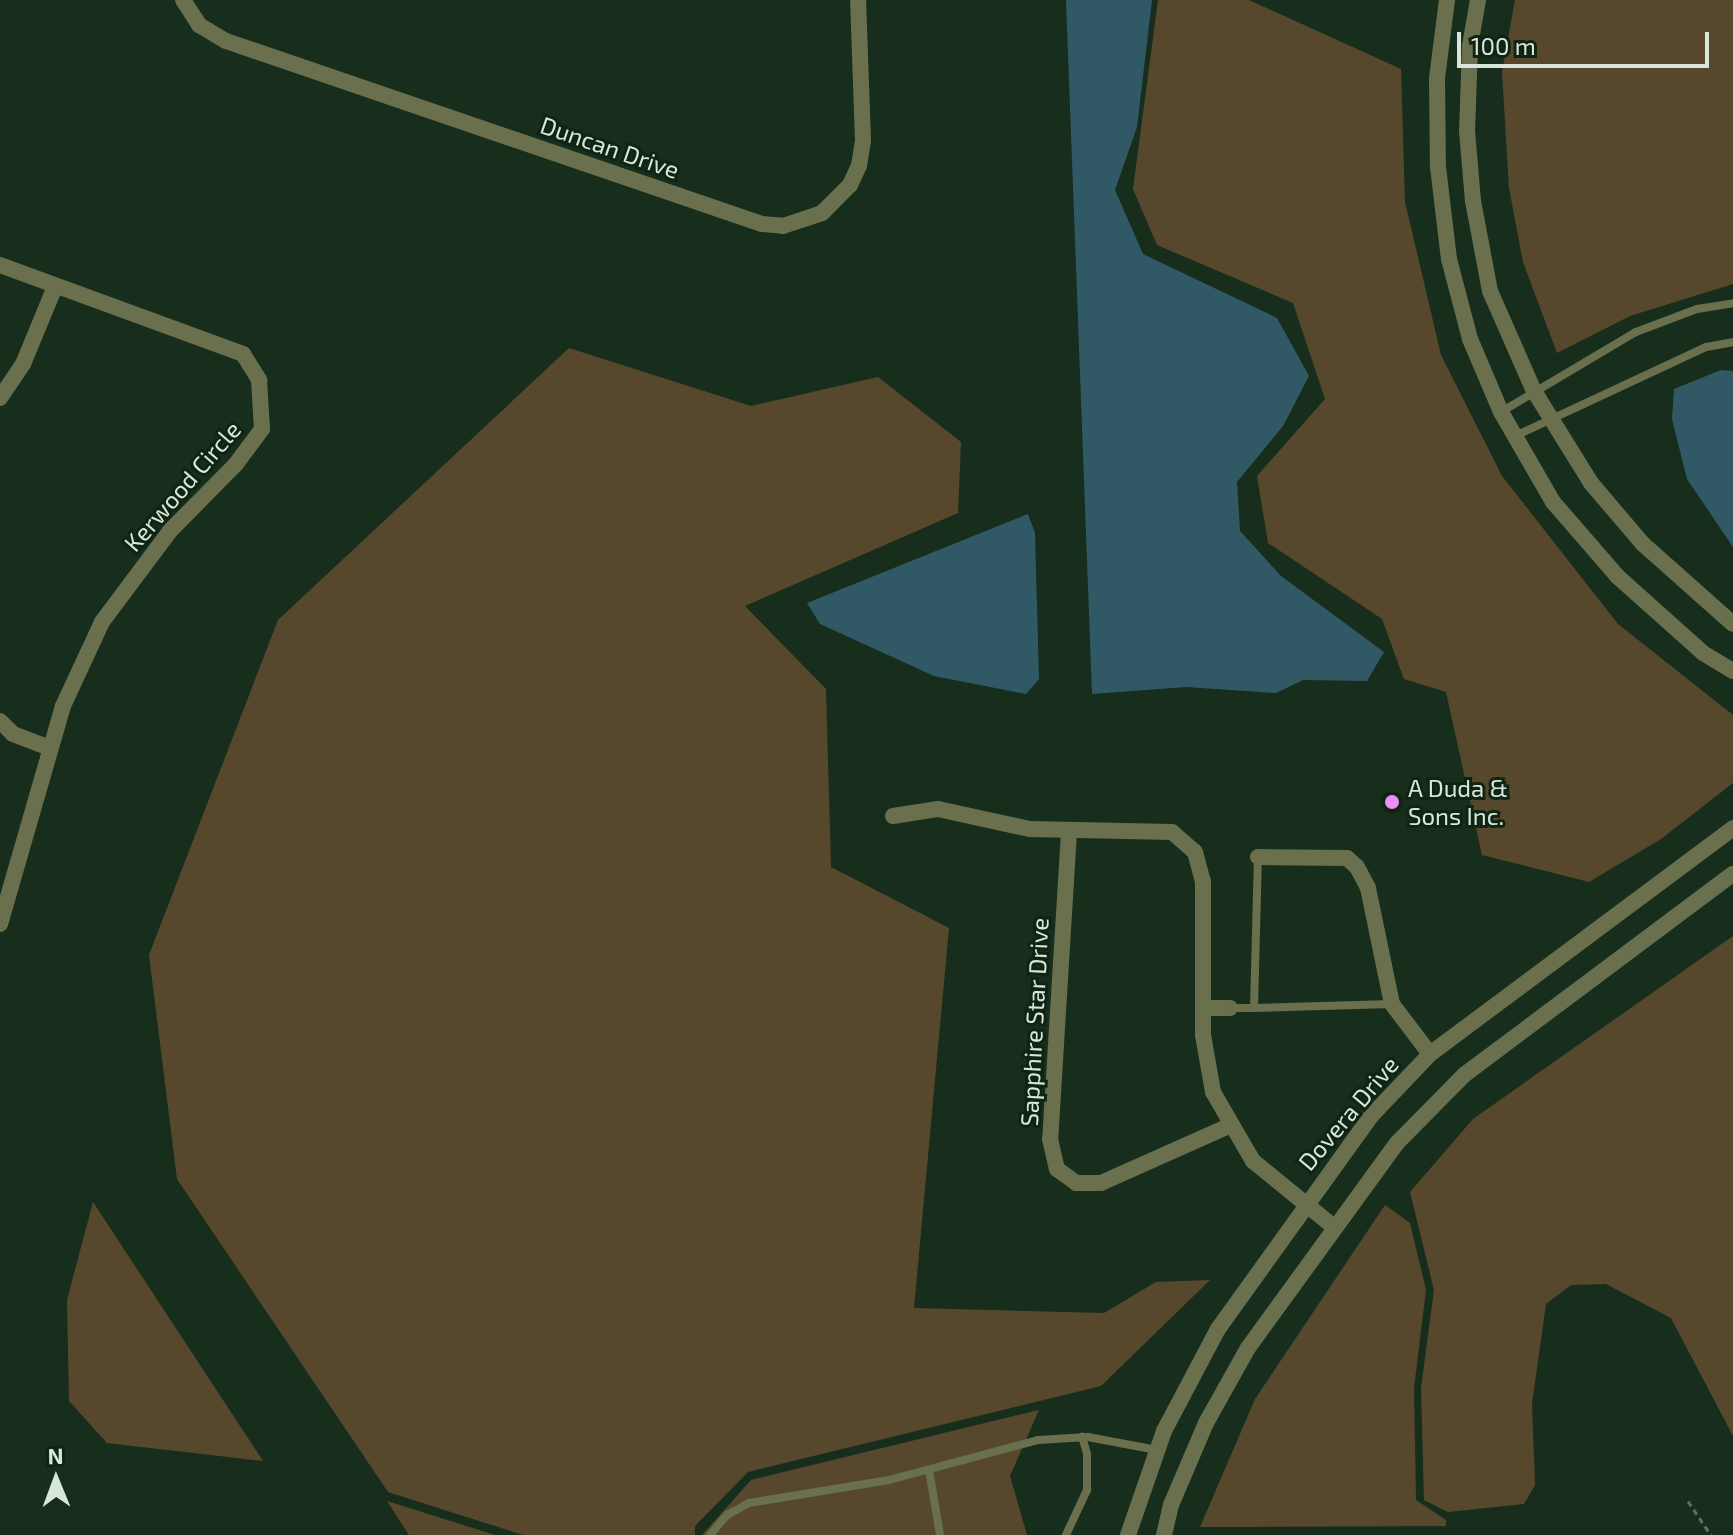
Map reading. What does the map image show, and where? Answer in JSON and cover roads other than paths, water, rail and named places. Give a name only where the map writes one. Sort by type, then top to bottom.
[{"type":"street","name":"Duncan Drive","points":[[183,0],[199,25],[226,41],[762,224],[783,226],[822,213],[850,185],[859,166],[863,141],[858,0]]},
{"type":"street","points":[[1447,0],[1437,78],[1438,167],[1449,259],[1470,339],[1501,412],[1553,502],[1617,576],[1703,653],[1733,671]]},
{"type":"street","points":[[1478,0],[1470,46],[1467,131],[1473,201],[1490,291],[1534,391],[1591,483],[1643,544],[1733,624]]},
{"type":"street","name":"Kerwood Circle","points":[[0,265],[54,289],[243,354],[259,380],[262,429],[236,464],[170,531],[102,622],[50,748],[0,924]]},
{"type":"street","points":[[0,398],[23,364],[54,289]]},
{"type":"street","points":[[0,721],[13,734],[50,748]]},
{"type":"street","points":[[893,816],[938,809],[1030,829],[1172,832],[1195,852],[1203,881],[1203,1008],[1213,1092],[1229,1126],[1253,1161],[1334,1227]]},
{"type":"street","name":"Dovera Drive","points":[[1128,1535],[1157,1450],[1218,1329],[1305,1203],[1371,1116],[1430,1054],[1733,828]]},
{"type":"street","name":"Sapphire Star Drive","points":[[1069,832],[1050,1139],[1057,1169],[1076,1183],[1101,1183],[1229,1126]]},
{"type":"street","points":[[1258,857],[1347,858],[1357,867],[1368,888],[1392,1004],[1430,1054]]},
{"type":"street","points":[[1164,1535],[1171,1505],[1206,1423],[1248,1348],[1397,1143],[1464,1075],[1733,874]]},
{"type":"street","points":[[1203,1008],[1230,1008]]},
{"type":"lane","points":[[1501,412],[1636,332],[1697,309],[1733,303]]},
{"type":"lane","points":[[1515,436],[1706,347],[1733,342]]},
{"type":"lane","points":[[1254,1008],[1258,857]]},
{"type":"lane","points":[[1230,1008],[1392,1004]]},
{"type":"lane","points":[[710,1535],[727,1515],[749,1503],[929,1470],[1038,1440],[1082,1437],[1157,1450]]},
{"type":"lane","points":[[1066,1535],[1087,1490],[1087,1454],[1082,1437]]},
{"type":"lane","points":[[929,1470],[940,1535]]},
{"type":"water","points":[[1066,0],[1152,0],[1137,127],[1115,190],[1143,254],[1277,318],[1309,376],[1283,426],[1237,482],[1240,531],[1281,576],[1384,652],[1367,681],[1303,680],[1276,693],[1186,687],[1092,694]]},
{"type":"water","points":[[1721,370],[1733,371],[1733,547],[1687,479],[1672,419],[1674,389]]},
{"type":"water","points":[[1028,514],[1035,533],[1039,679],[1026,694],[934,676],[820,624],[807,603]]},
{"type":"place","name":"A Duda & Sons Inc.","points":[[1392,802]]}]
